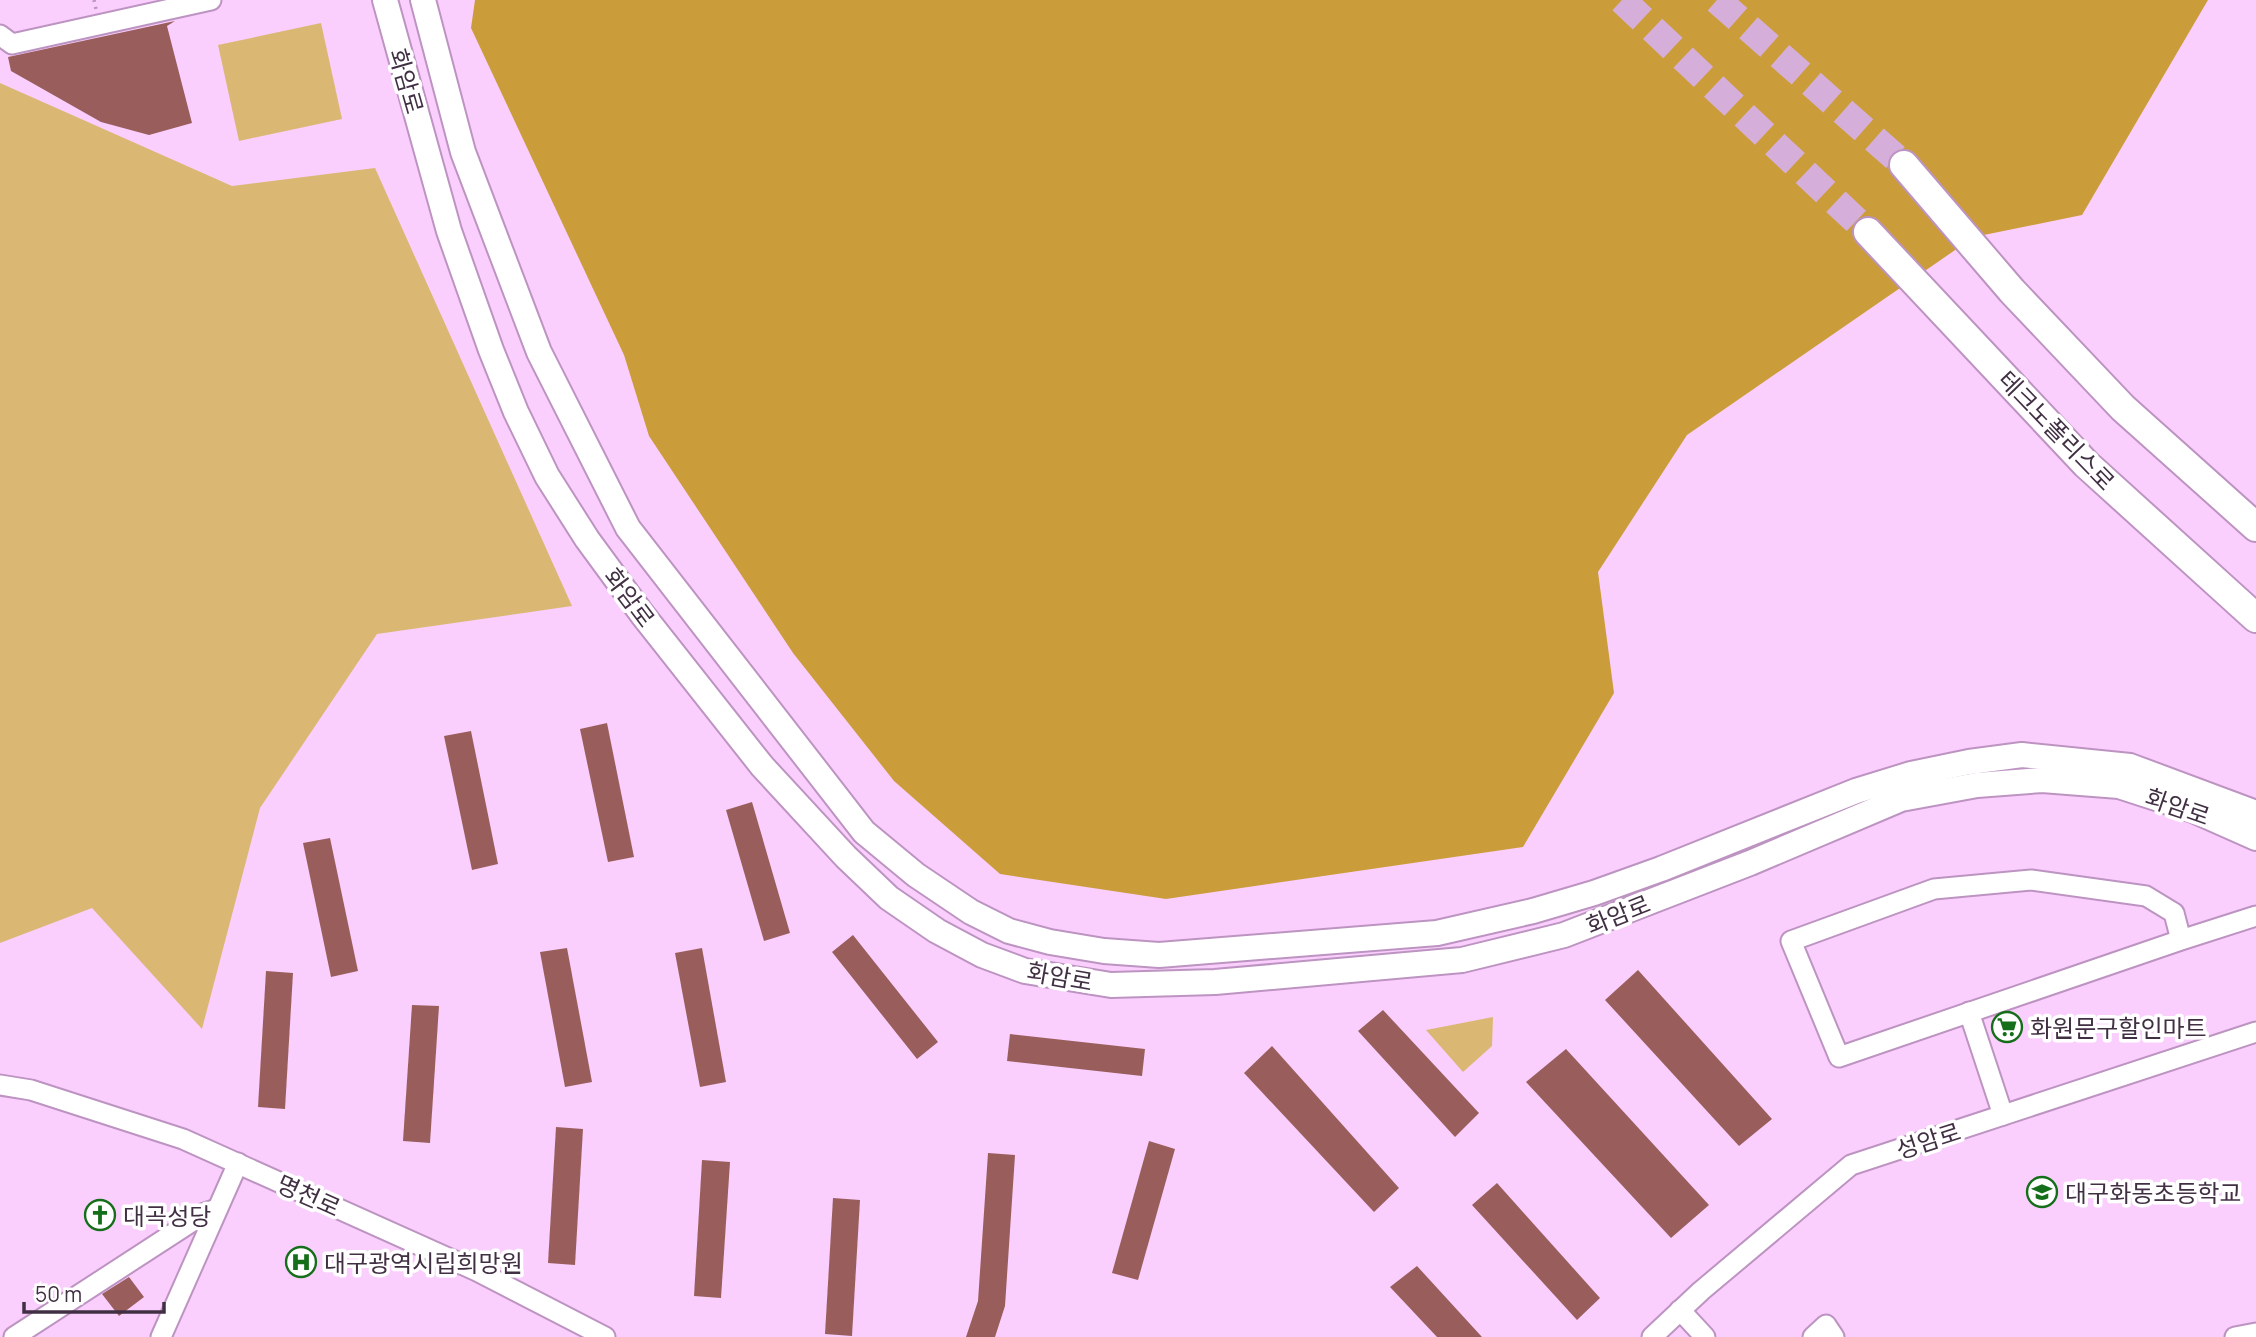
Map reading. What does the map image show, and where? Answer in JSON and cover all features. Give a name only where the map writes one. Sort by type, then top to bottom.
[{"type":"highway","points":[[1904,165],[2012,291],[2123,408],[2256,527]]},
{"type":"highway","name":"테크노폴리스로","points":[[1868,232],[2086,464],[2256,618]]},
{"type":"main road","name":"화암로","points":[[385,0],[449,231],[506,387],[547,476],[587,539],[642,614],[771,776],[846,857],[889,898],[937,931],[982,955],[1025,971],[1111,985],[1215,982],[1462,960],[1564,935],[1750,863],[1901,799],[1977,785],[2042,780],[2119,786],[2193,810],[2256,838]]},
{"type":"main road","name":"화암로","points":[[423,0],[463,152],[539,352],[628,528],[864,832],[916,875],[971,912],[1009,931],[1049,942],[1104,951],[1159,955],[1437,933],[1533,911],[1594,893],[1856,791],[1911,774],[2022,755],[2130,766],[2256,813]]},
{"type":"street","points":[[0,35],[12,44],[211,0]]},
{"type":"street","points":[[2181,940],[2174,913],[2146,896],[2031,880],[1934,888],[1791,941],[1839,1057],[2256,916]]},
{"type":"street","points":[[1969,1012],[2003,1115]]},
{"type":"street","name":"성암로","points":[[1652,1337],[1680,1310],[1851,1165],[2256,1032]]},
{"type":"street","name":"명천로","points":[[0,1085],[31,1090],[145,1126],[238,1163],[477,1271],[606,1337]]},
{"type":"street","points":[[0,1102],[31,1090]]},
{"type":"street","points":[[161,1337],[238,1163]]},
{"type":"street","points":[[14,1337],[205,1213],[217,1209]]},
{"type":"street","points":[[1680,1310],[1705,1337]]},
{"type":"street","points":[[1813,1337],[1826,1325],[1834,1337]]},
{"type":"street","points":[[2235,1337],[2256,1333]]},
{"type":"shaded area","points":[[475,0],[2208,0],[2082,215],[1974,237],[1687,435],[1598,572],[1614,693],[1523,847],[1166,899],[1000,874],[894,781],[793,653],[649,436],[624,355],[471,28]]},
{"type":"shaded area","points":[[321,23],[342,119],[239,141],[218,45]]},
{"type":"shaded area","points":[[0,83],[232,186],[375,168],[572,606],[377,634],[260,808],[202,1029],[92,908],[0,943]]},
{"type":"shaded area","points":[[1493,1017],[1492,1046],[1463,1072],[1426,1030]]},
{"type":"building","points":[[175,21],[167,26],[192,123],[149,135],[101,122],[11,71],[8,57]]},
{"type":"building","points":[[607,723],[634,857],[608,862],[580,729]]},
{"type":"building","points":[[471,731],[498,864],[472,870],[444,736]]},
{"type":"building","points":[[752,802],[790,933],[764,941],[726,810]]},
{"type":"building","points":[[330,838],[358,971],[331,977],[303,843]]},
{"type":"building","points":[[853,935],[938,1042],[917,1059],[832,952]]},
{"type":"building","points":[[567,948],[592,1082],[565,1087],[540,952]]},
{"type":"building","points":[[702,948],[726,1082],[700,1087],[675,953]]},
{"type":"building","points":[[1638,970],[1772,1119],[1739,1146],[1605,1000]]},
{"type":"building","points":[[266,971],[293,973],[285,1109],[258,1107]]},
{"type":"building","points":[[412,1005],[439,1006],[430,1143],[403,1141]]},
{"type":"building","points":[[1383,1010],[1479,1113],[1455,1137],[1358,1031]]},
{"type":"building","points":[[1010,1034],[1145,1049],[1142,1076],[1007,1061]]},
{"type":"building","points":[[1272,1046],[1399,1188],[1374,1212],[1244,1073]]},
{"type":"building","points":[[1566,1049],[1709,1205],[1671,1238],[1526,1082]]},
{"type":"building","points":[[556,1127],[583,1129],[575,1265],[548,1263]]},
{"type":"building","points":[[1149,1141],[1175,1149],[1138,1280],[1112,1273]]},
{"type":"building","points":[[988,1153],[1015,1155],[1005,1306],[995,1337],[966,1337],[978,1301]]},
{"type":"building","points":[[702,1160],[730,1162],[721,1298],[694,1296]]},
{"type":"building","points":[[1497,1183],[1600,1298],[1577,1320],[1472,1205]]},
{"type":"building","points":[[833,1198],[860,1200],[852,1336],[825,1334]]},
{"type":"building","points":[[1417,1266],[1482,1337],[1437,1337],[1390,1287]]},
{"type":"building","points":[[129,1277],[144,1297],[119,1316],[102,1294]]},
{"type":"tunnel","points":[[1622,0],[1868,232]]},
{"type":"tunnel","points":[[1717,0],[1904,165]]},
{"type":"place","name":"화원문구할인마트","points":[[2007,1027]]},
{"type":"place","name":"대구화동초등학교","points":[[2042,1192]]},
{"type":"place","name":"대곡성당","points":[[100,1215]]},
{"type":"place","name":"대구광역시립희망원","points":[[301,1262]]}]
